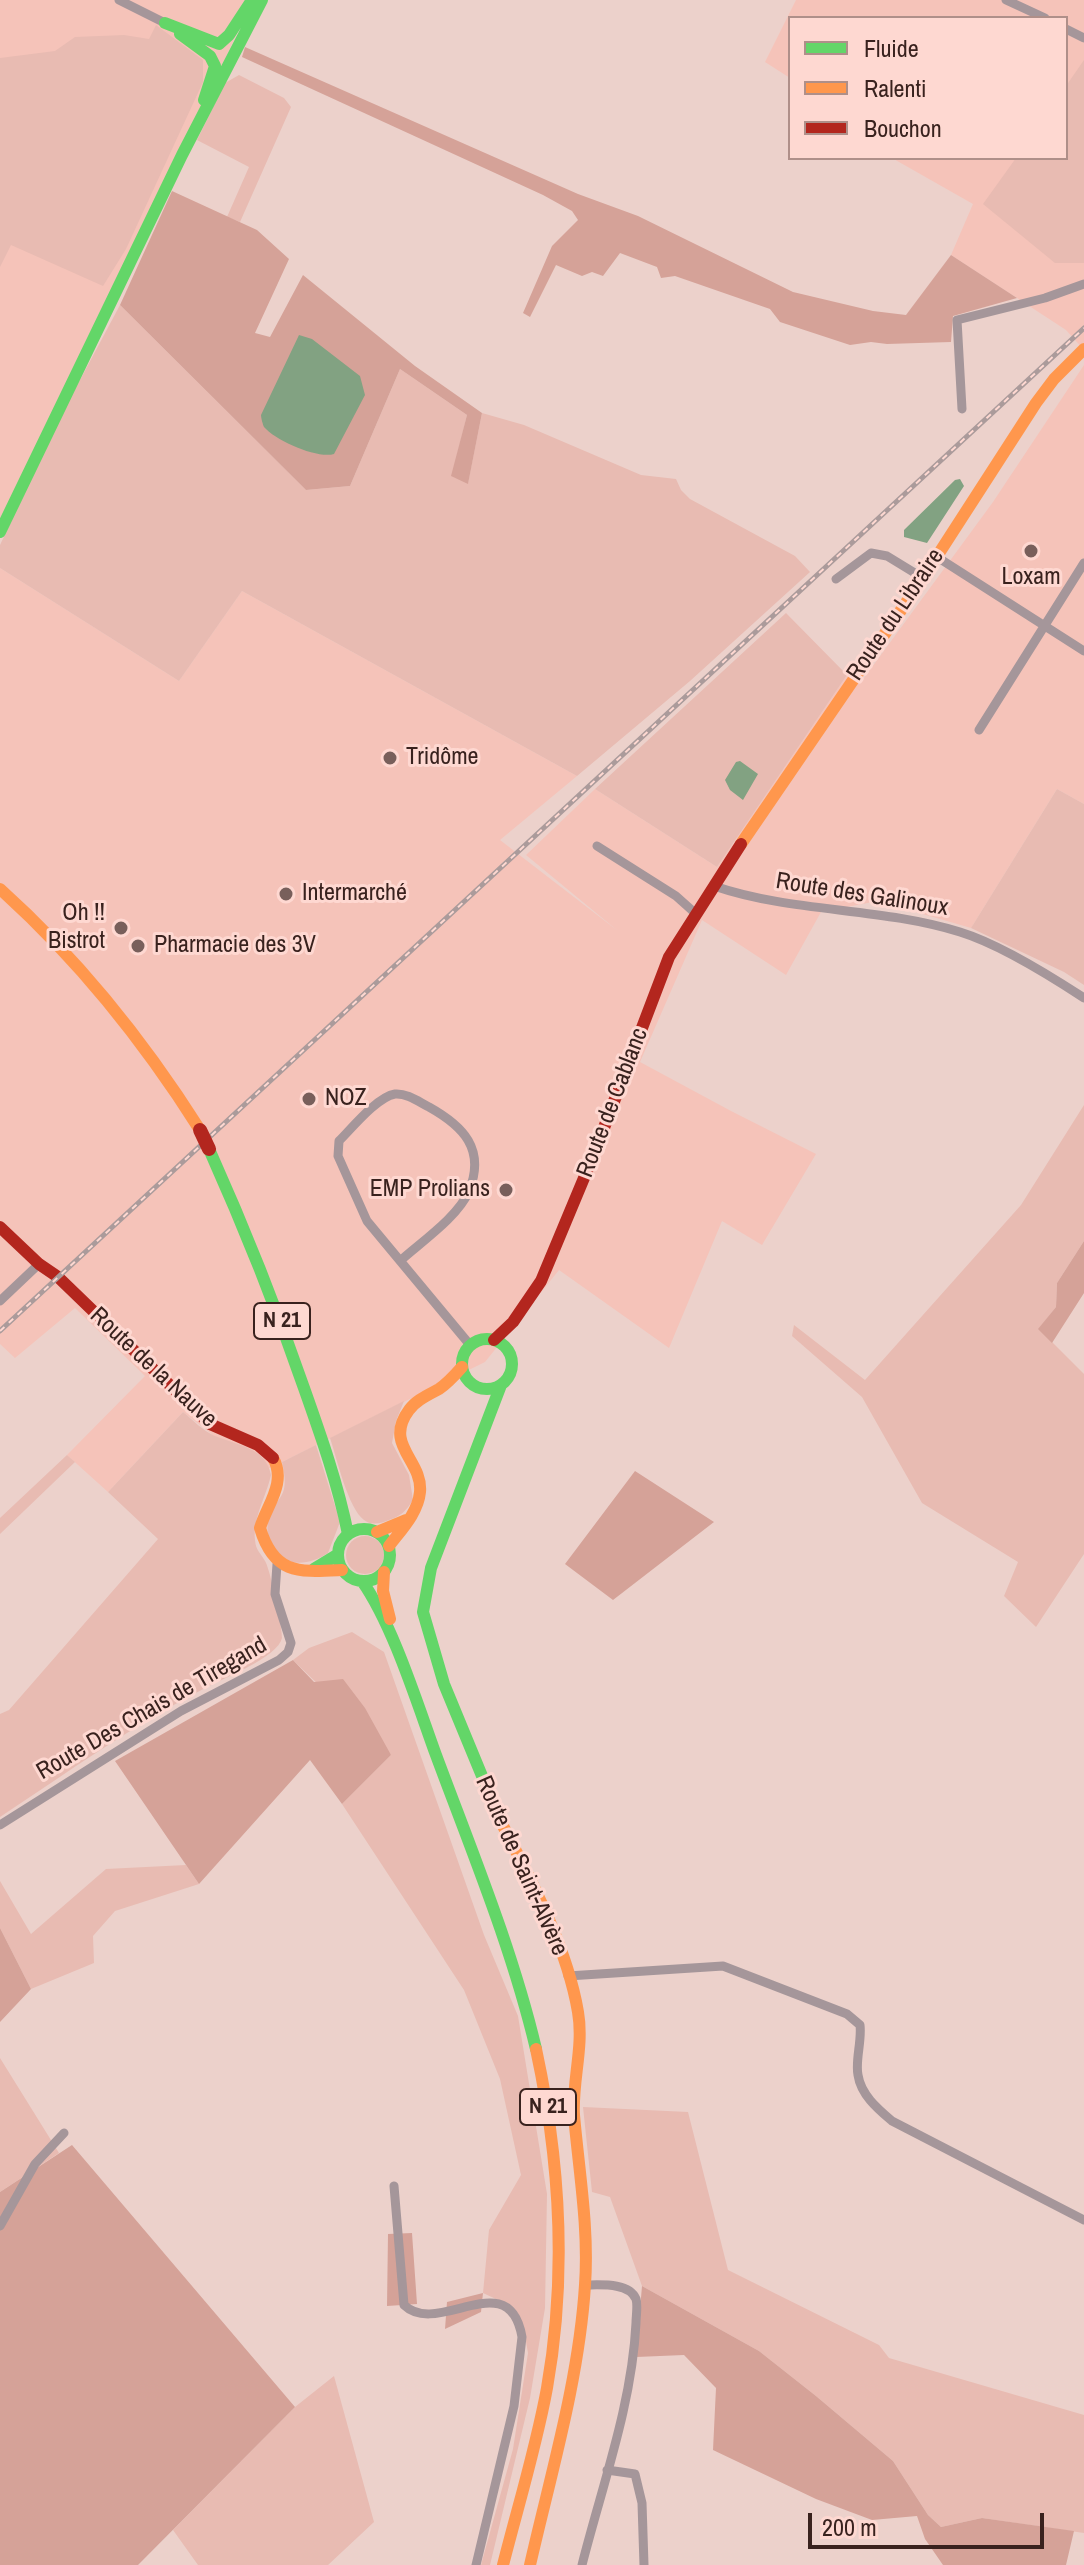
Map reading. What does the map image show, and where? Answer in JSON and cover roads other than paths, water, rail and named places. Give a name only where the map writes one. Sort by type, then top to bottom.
[{"type":"main road","points":[[165,23],[219,44],[227,39],[252,0]]},
{"type":"main road","points":[[0,532],[228,58],[252,0]]},
{"type":"main road","points":[[204,100],[262,0]]},
{"type":"main road","points":[[165,23],[228,58]]},
{"type":"main road","points":[[165,23],[210,56],[215,66],[182,155]]},
{"type":"main road","name":"Route du Libraire","points":[[714,886],[788,772],[937,557],[1036,403],[1054,379],[1084,349]]},
{"type":"main road","name":"Route de Cablanc","points":[[513,1322],[541,1281],[594,1154],[669,957],[714,886]]},
{"type":"main road","name":"N 21","points":[[0,889],[35,920],[105,993],[168,1077],[200,1130],[242,1221],[283,1325],[355,1531]]},
{"type":"main road","name":"Route de la Nauve","points":[[0,1227],[39,1264],[58,1277],[210,1424],[225,1434],[254,1442],[269,1452],[278,1469],[278,1484],[260,1528],[268,1553],[277,1564]]},
{"type":"main road","points":[[494,1340],[513,1322]]},
{"type":"main road","points":[[443,1387],[501,1385],[507,1380],[512,1366],[509,1351],[513,1322]]},
{"type":"main road","points":[[489,1421],[476,1386],[462,1367],[462,1359],[470,1345],[486,1339],[494,1340],[509,1351]]},
{"type":"main road","points":[[389,1546],[415,1511],[420,1492],[420,1479],[400,1448],[403,1418],[415,1403],[443,1387],[462,1367]]},
{"type":"main road","name":"Route de Saint-Alvère","points":[[501,1385],[431,1568],[423,1612],[426,1629],[492,1805],[539,1894],[578,2012],[580,2042],[574,2112],[585,2203],[585,2285],[573,2376],[530,2565]]},
{"type":"main road","points":[[377,1532],[389,1546],[390,1559],[384,1572],[370,1580],[354,1579],[342,1570],[337,1555],[342,1539],[355,1531],[377,1532],[406,1520]]},
{"type":"main road","points":[[311,1571],[337,1555]]},
{"type":"main road","points":[[277,1564],[300,1571],[342,1570]]},
{"type":"main road","name":"N 21","points":[[384,1572],[383,1591],[402,1666]]},
{"type":"main road","name":"N 21","points":[[362,1581],[372,1593],[402,1666],[522,1996],[547,2097],[558,2207],[551,2360],[537,2433],[503,2565]]},
{"type":"street","points":[[119,0],[165,23]]},
{"type":"street","points":[[1006,0],[1041,16]]},
{"type":"street","points":[[962,409],[957,320],[1045,298],[1084,284]]},
{"type":"street","points":[[836,579],[871,553],[887,556],[923,578]]},
{"type":"street","points":[[937,557],[1084,651]]},
{"type":"street","points":[[979,730],[1084,563]]},
{"type":"street","points":[[597,846],[676,896],[695,913]]},
{"type":"street","name":"Route des Galinoux","points":[[714,886],[749,898],[888,916],[961,932],[1050,976],[1084,998]]},
{"type":"street","points":[[400,1261],[459,1207],[469,1192],[474,1174],[473,1150],[465,1133],[454,1121],[410,1097],[397,1094],[382,1099],[339,1141],[338,1156],[367,1221],[400,1261],[470,1345]]},
{"type":"street","points":[[0,1301],[39,1264]]},
{"type":"street","name":"Route Des Chais de Tiregand","points":[[0,1825],[181,1711],[279,1660],[288,1652],[291,1643],[275,1594],[277,1564]]},
{"type":"street","points":[[568,1976],[723,1966],[847,2014],[860,2025],[862,2040],[858,2075],[871,2102],[892,2121],[1084,2220]]},
{"type":"street","points":[[0,2226],[35,2164],[64,2133]]},
{"type":"street","points":[[394,2186],[404,2305],[416,2313],[431,2314],[449,2313],[483,2301],[498,2304],[508,2311],[520,2327],[522,2337],[514,2406],[476,2565]]},
{"type":"street","points":[[582,2565],[634,2355],[637,2300],[630,2291],[612,2285],[585,2285]]},
{"type":"street","points":[[607,2470],[635,2474],[642,2503],[644,2565]]},
{"type":"railway","points":[[0,1331],[1084,328]]},
{"type":"place","name":"Loxam","points":[[1031,551]]},
{"type":"place","name":"Tridôme","points":[[390,758]]},
{"type":"place","name":"Intermarché","points":[[286,894]]},
{"type":"place","name":"Oh !! Bistrot","points":[[121,928]]},
{"type":"place","name":"Pharmacie des 3V","points":[[138,946]]},
{"type":"place","name":"NOZ","points":[[309,1099]]},
{"type":"place","name":"EMP Prolians","points":[[506,1190]]}]
